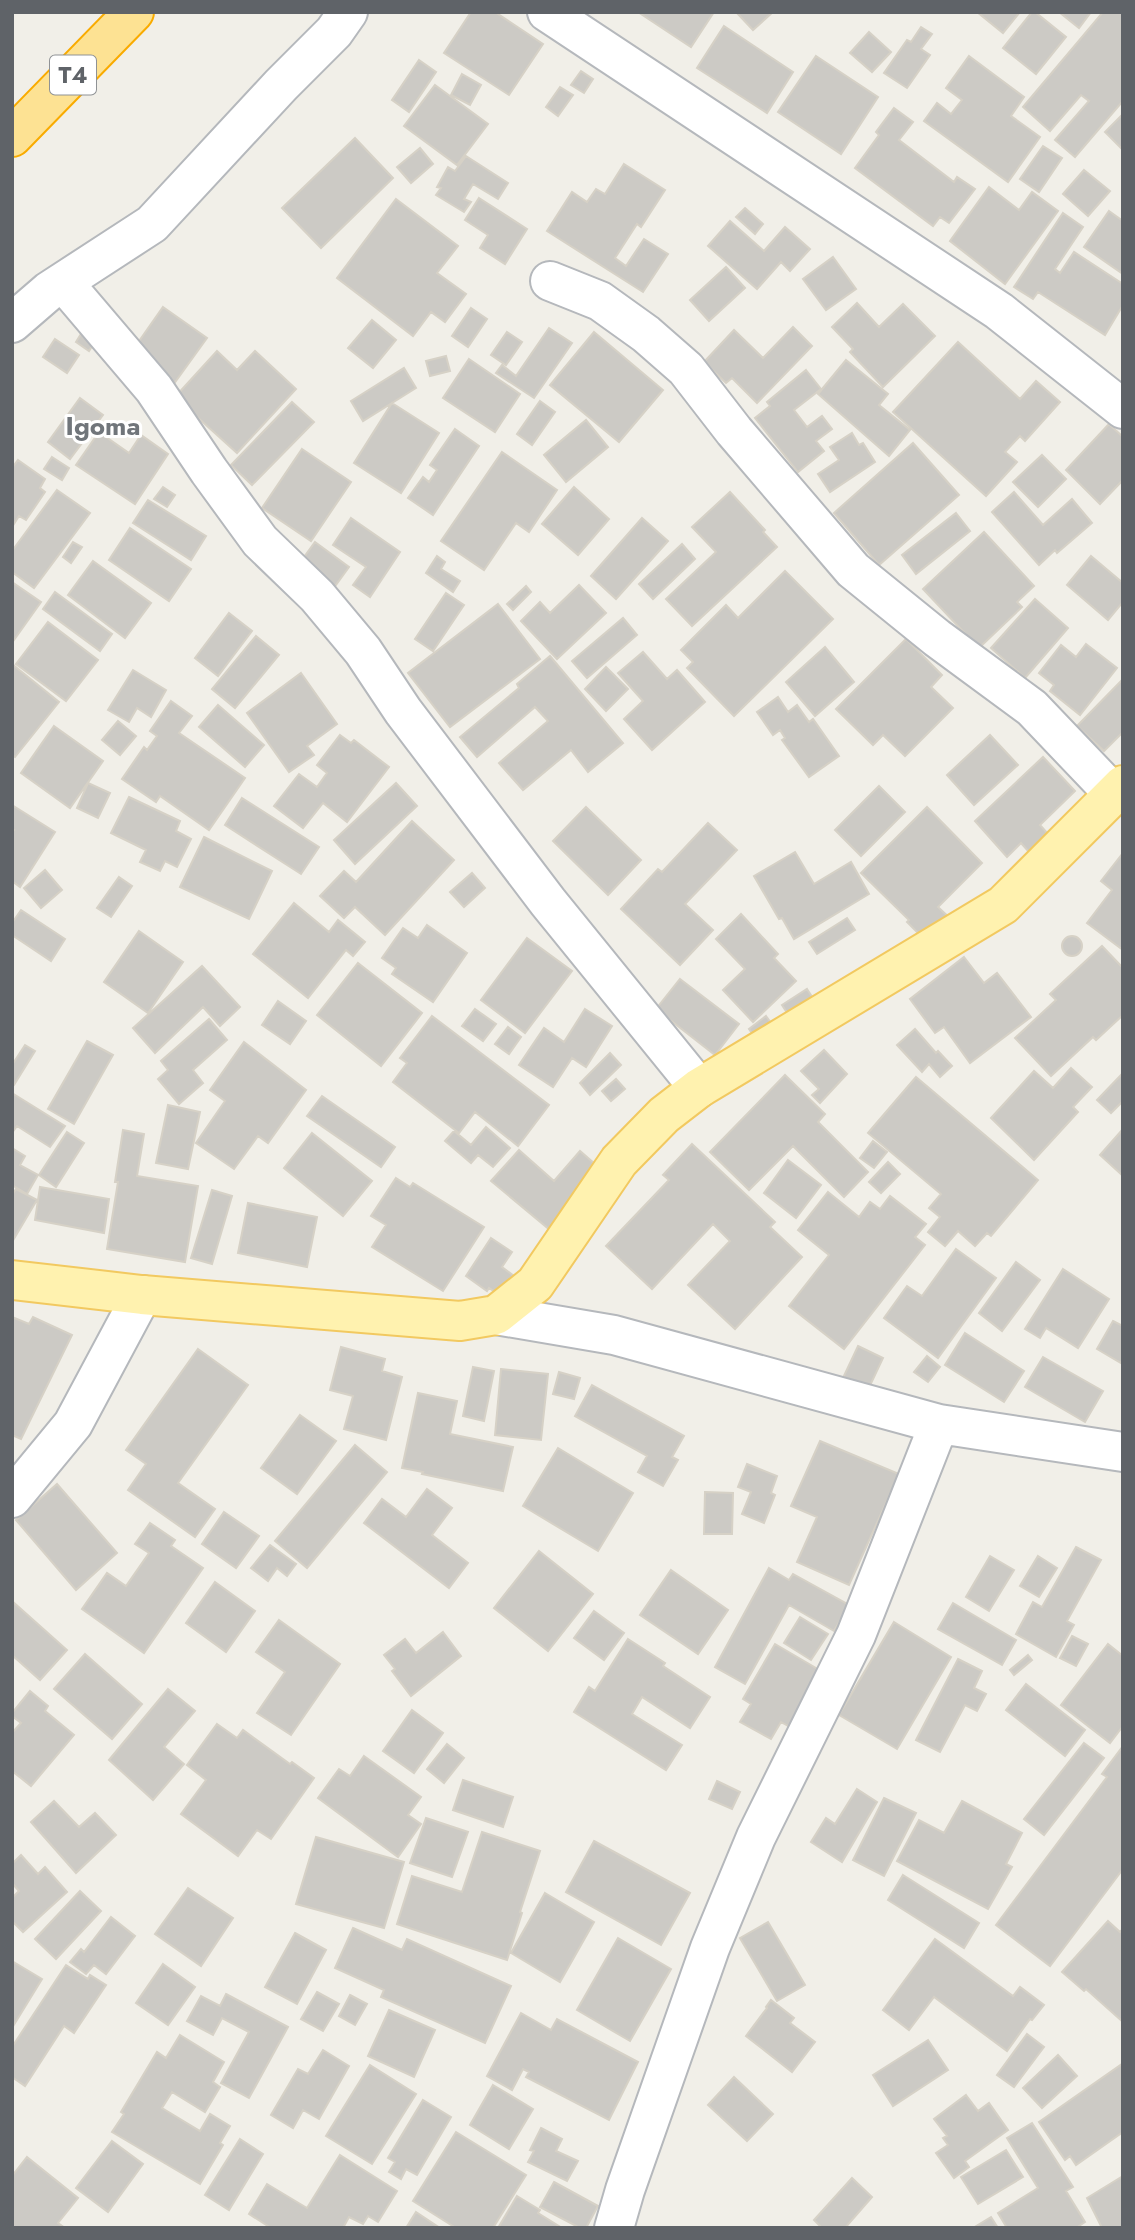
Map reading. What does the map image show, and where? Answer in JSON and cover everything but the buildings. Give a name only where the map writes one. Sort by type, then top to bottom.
[{"type":"highway","name":"T4","points":[[12,137],[134,12]]},
{"type":"main road","points":[[12,1280],[142,1295],[460,1321],[496,1315],[535,1284],[619,1161],[664,1115],[699,1088],[1003,905],[1118,790]]},
{"type":"street","points":[[12,323],[48,291],[152,224],[334,32],[348,12]]},
{"type":"street","points":[[547,12],[999,311],[1123,410]]},
{"type":"street","points":[[550,281],[600,301],[646,334],[686,369],[734,431],[853,570],[937,638],[1032,708],[1118,790]]},
{"type":"street","points":[[63,282],[154,388],[260,541],[317,596],[363,651],[403,711],[548,902],[699,1088]]},
{"type":"street","points":[[12,1498],[73,1424],[142,1295]]},
{"type":"street","points":[[496,1315],[614,1335],[939,1424],[1123,1452]]},
{"type":"street","points":[[614,2228],[629,2177],[709,1948],[756,1837],[856,1635],[939,1424]]},
{"type":"district","name":"Igoma","points":[[103,426]]}]
